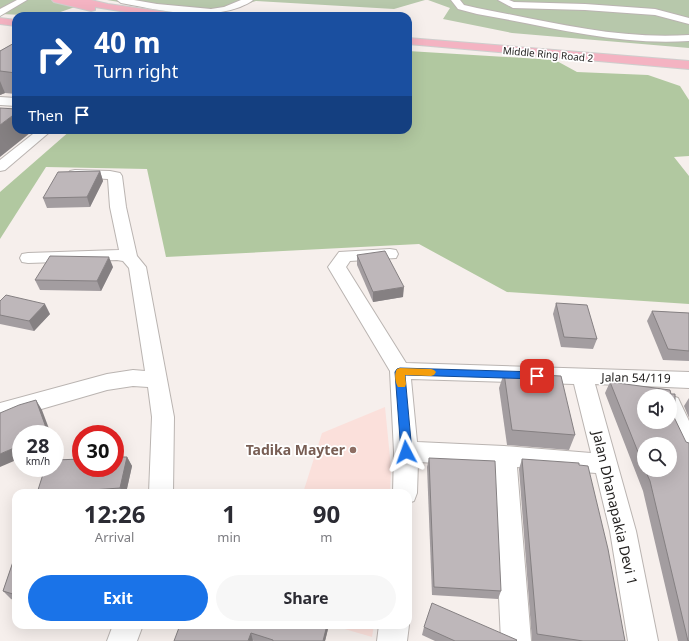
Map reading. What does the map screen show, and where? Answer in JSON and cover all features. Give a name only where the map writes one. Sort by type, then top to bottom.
[{"type":"highway","points":[[57,0],[113,12]]},
{"type":"highway","points":[[78,0],[144,12]]},
{"type":"highway","points":[[0,17],[12,18]]},
{"type":"highway","points":[[0,21],[12,22]]},
{"type":"highway","name":"Middle Ring Road 2","points":[[412,37],[689,60]]},
{"type":"highway","name":"Middle Ring Road 2","points":[[412,41],[689,65]]},
{"type":"highway","points":[[412,48],[519,56],[547,54]]},
{"type":"street","points":[[0,13],[23,0]]},
{"type":"street","points":[[121,0],[157,7],[211,12],[226,9],[249,0]]},
{"type":"street","points":[[455,0],[461,6],[471,10],[605,36],[661,40],[689,38]]},
{"type":"street","points":[[502,0],[512,5],[585,6],[655,12],[689,21]]},
{"type":"street","points":[[0,101],[12,102]]},
{"type":"street","points":[[0,107],[12,108]]},
{"type":"street","points":[[0,167],[41,134]]},
{"type":"street","points":[[62,173],[115,176],[118,207],[129,257],[137,267],[157,380],[162,417],[161,489]]},
{"type":"street","points":[[390,254],[345,256],[338,267],[350,290],[400,372],[406,452],[404,489]]},
{"type":"street","points":[[28,258],[117,255],[129,257]]},
{"type":"street","name":"Jalan 54/119","points":[[400,372],[583,377],[662,387],[689,380]]},
{"type":"street","name":"Jalan Dhanapakia Devi 1","points":[[583,377],[623,531],[643,641]]},
{"type":"street","points":[[0,412],[107,382],[133,378],[157,380]]},
{"type":"street","points":[[677,419],[689,444]]},
{"type":"street","points":[[406,452],[504,456],[606,464]]},
{"type":"street","points":[[504,456],[516,641]]},
{"type":"street","points":[[122,641],[126,629]]},
{"type":"street","points":[[392,641],[394,629]]},
{"type":"shaded area","name":"Tadika Mayter","points":[[385,407],[391,468],[390,489],[304,489],[322,433]]},
{"type":"shaded area","points":[[345,629],[373,629],[372,637]]},
{"type":"green space","points":[[0,0],[95,0],[60,12],[12,12],[12,14],[0,14]]},
{"type":"green space","points":[[107,0],[425,0],[394,9],[256,1],[218,12],[161,9]]},
{"type":"green space","points":[[428,0],[689,0],[689,48],[512,33],[443,19],[450,8]]},
{"type":"green space","points":[[412,51],[555,60],[577,72],[648,75],[680,86],[689,100],[689,156],[674,157],[689,176],[689,304],[507,292],[419,244],[166,257],[147,169],[46,167],[0,239],[0,192],[66,134],[412,134]]},
{"type":"building","points":[[12,44],[12,72],[0,71],[0,51]]},
{"type":"building","points":[[0,108],[12,109],[12,116],[0,125]]},
{"type":"building","points":[[100,171],[87,197],[43,198],[58,172]]},
{"type":"building","points":[[385,251],[404,287],[373,292],[357,255]]},
{"type":"building","points":[[50,256],[109,257],[97,281],[35,280]]},
{"type":"building","points":[[6,295],[45,304],[29,321],[0,315],[0,301]]},
{"type":"building","points":[[556,303],[587,305],[597,339],[564,337]]},
{"type":"building","points":[[652,311],[689,313],[689,351],[668,349]]},
{"type":"building","points":[[504,373],[561,376],[575,435],[512,430]]},
{"type":"building","points":[[610,382],[662,389],[637,389],[637,429],[677,429],[677,423],[686,442],[689,443],[689,641],[688,641],[648,477],[677,477],[677,437],[637,437],[637,450]]},
{"type":"building","points":[[36,400],[45,425],[12,425],[12,449],[0,454],[0,413]]},
{"type":"building","points":[[124,457],[127,457],[124,470]]},
{"type":"building","points":[[429,458],[495,461],[501,591],[434,587]]},
{"type":"building","points":[[72,459],[72,477],[122,477],[120,488],[38,489],[42,477],[64,477],[64,460]]},
{"type":"building","points":[[522,459],[579,463],[579,465],[588,466],[608,549],[625,641],[583,641],[537,634]]},
{"type":"building","points":[[12,565],[12,594],[3,591]]},
{"type":"building","points":[[432,603],[517,640],[455,641],[424,627]]},
{"type":"building","points":[[178,629],[326,629],[323,641],[273,641],[251,633],[248,641],[174,641]]},
{"type":"slow traffic","points":[[401,384],[400,372],[431,372]]},
{"type":"place","name":"Tadika Mayter","points":[[353,450]]},
{"type":"route","points":[[406,452],[400,372],[537,376]]}]
